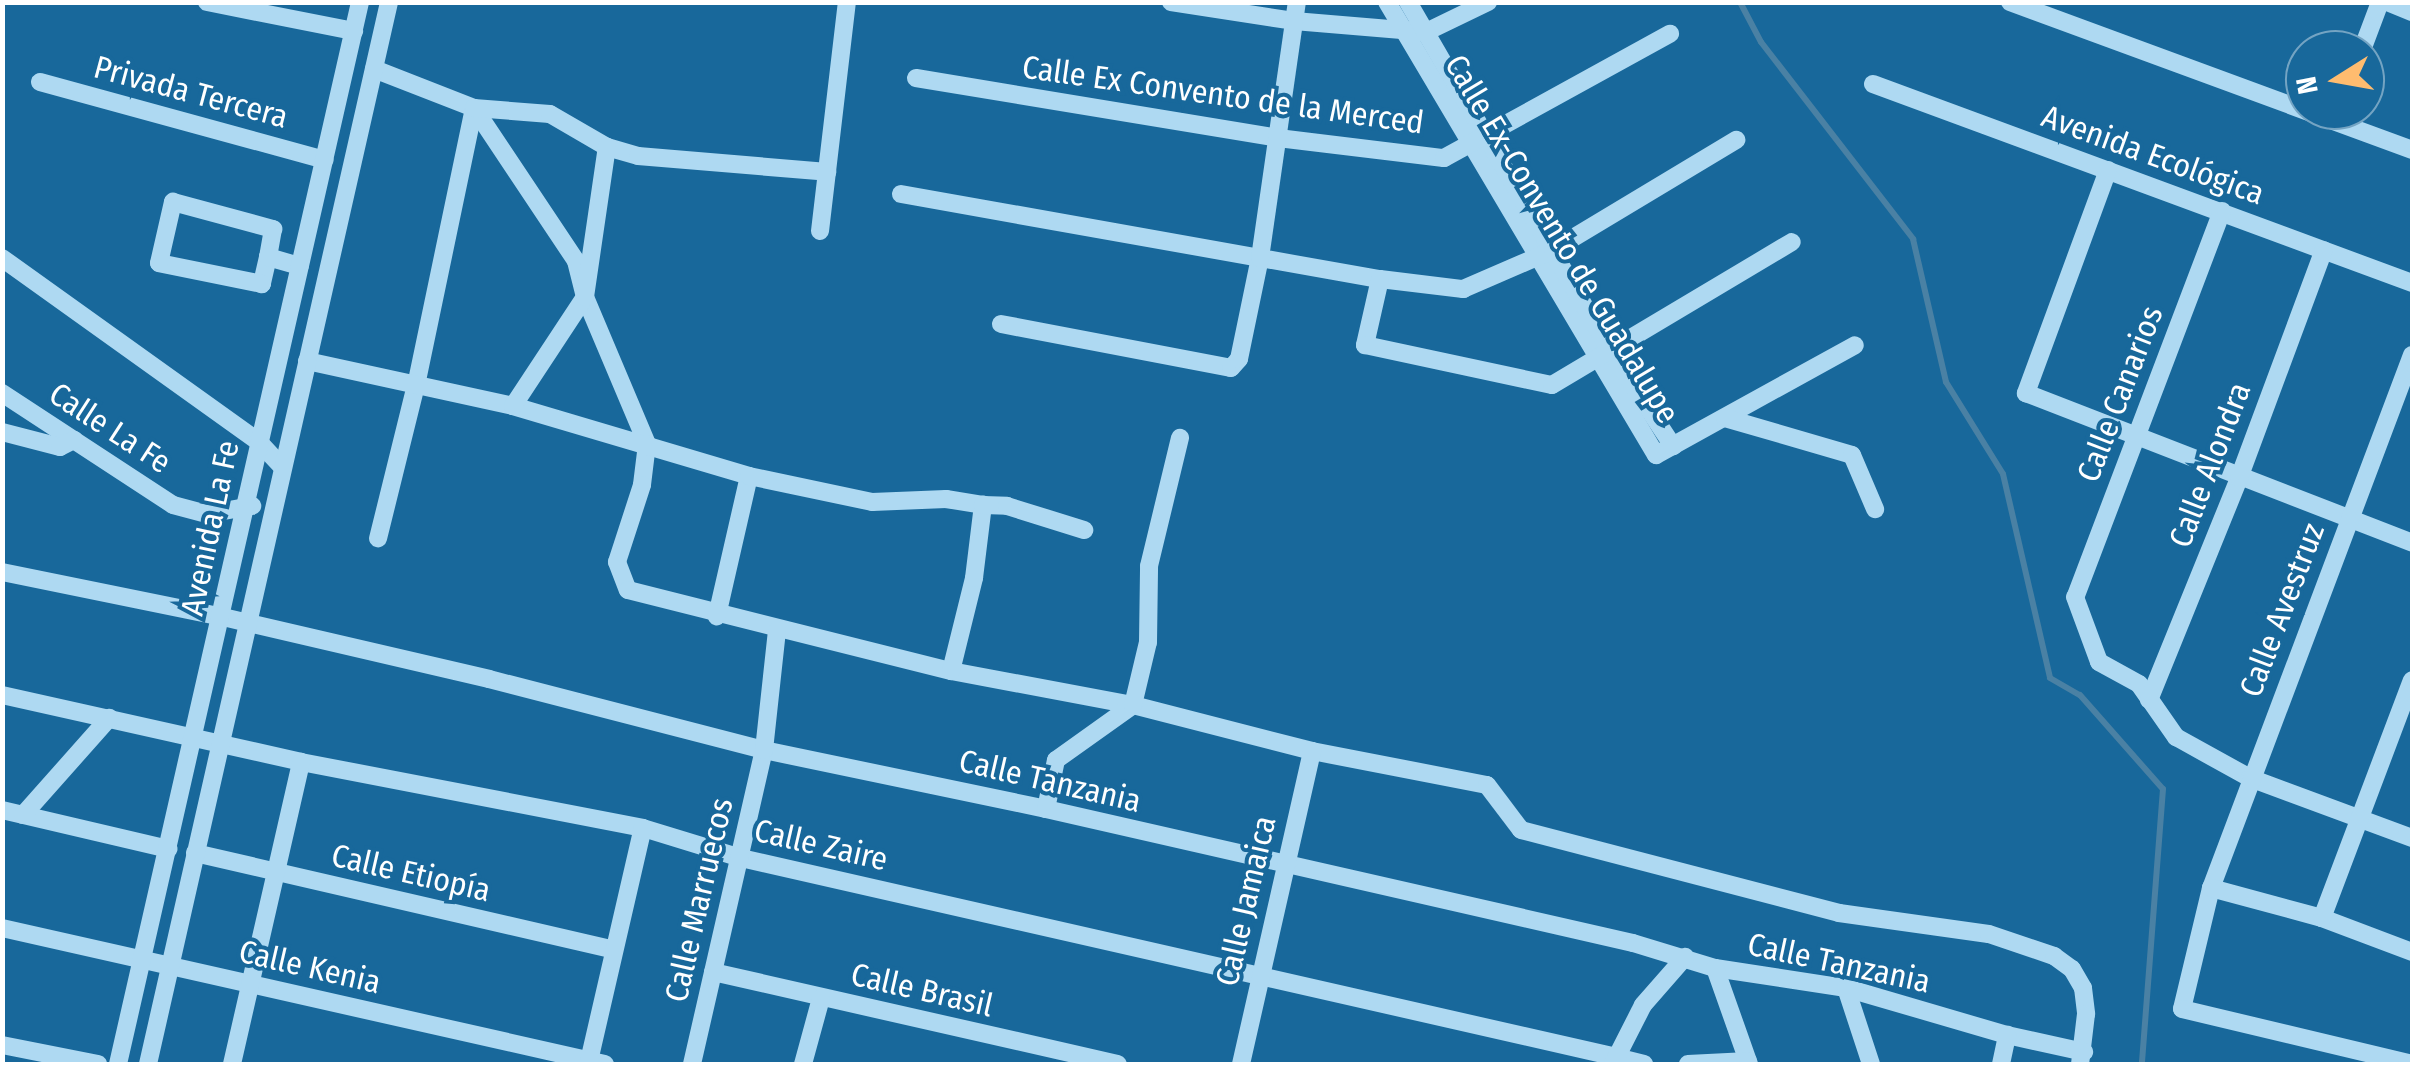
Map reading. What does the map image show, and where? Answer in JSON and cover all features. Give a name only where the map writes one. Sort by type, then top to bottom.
[{"type":"street","points":[[207,2],[354,31]]},
{"type":"street","name":"Avenida La Fe","points":[[118,1064],[223,617],[258,441],[360,2]]},
{"type":"street","name":"Avenida La Fe","points":[[148,1064],[272,503],[389,2]]},
{"type":"street","points":[[1171,2],[1296,12],[1426,32],[1488,2]]},
{"type":"street","name":"Calle Ex-Convento de Guadalupe","points":[[1387,2],[1478,140],[1546,253],[1656,455],[1673,446],[1604,356]]},
{"type":"street","name":"Calle Ex-Convento de Guadalupe","points":[[1408,2],[1478,140]]},
{"type":"street","points":[[2010,2],[2285,98]]},
{"type":"street","points":[[2371,30],[2383,2],[2412,12]]},
{"type":"street","points":[[820,230],[841,3]]},
{"type":"street","points":[[1000,324],[1219,369],[1232,368],[1240,360],[1260,258],[1296,12]]},
{"type":"street","name":"Calle Ex Convento de la Merced","points":[[916,78],[1278,138],[1444,158],[1670,34]]},
{"type":"street","points":[[374,70],[474,108],[550,114],[607,147],[638,156],[827,172]]},
{"type":"street","name":"Privada Tercera","points":[[40,82],[325,160]]},
{"type":"street","name":"Avenida Ecológica","points":[[1873,84],[2412,283]]},
{"type":"street","points":[[474,108],[576,261],[585,297],[647,444],[642,484],[617,562],[628,590],[777,631],[1133,705],[1312,752],[1487,785],[1521,830],[1747,892],[1839,913],[1972,930],[2054,956],[2072,969],[2083,988],[2082,1058]]},
{"type":"street","points":[[378,538],[416,385],[474,108]]},
{"type":"street","points":[[2368,130],[2412,150]]},
{"type":"street","points":[[901,194],[1380,279],[1462,289],[1546,253],[1736,140]]},
{"type":"street","points":[[513,406],[585,297],[607,147]]},
{"type":"street","points":[[2108,170],[2026,393],[2412,543]]},
{"type":"street","points":[[173,202],[273,229],[268,257],[262,284],[159,263],[173,202]]},
{"type":"street","name":"Calle Canarios","points":[[2148,700],[2140,684],[2099,662],[2075,597],[2222,211]]},
{"type":"street","points":[[1380,279],[1365,346],[1552,385],[1792,242]]},
{"type":"street","name":"Calle Alondra","points":[[2148,700],[2239,478],[2324,250]]},
{"type":"street","points":[[268,257],[300,266]]},
{"type":"street","points":[[2,258],[258,441],[281,466]]},
{"type":"street","points":[[1673,446],[1855,345]]},
{"type":"street","name":"Calle Avestruz","points":[[2412,356],[2210,888],[2182,1009],[2412,1064]]},
{"type":"street","points":[[307,362],[513,406],[748,476],[872,502],[946,499],[1007,506],[1084,530]]},
{"type":"street","name":"Calle La Fe","points":[[2,393],[173,505],[207,514],[272,503]]},
{"type":"street","points":[[1725,418],[1852,455],[1875,509]]},
{"type":"street","points":[[2,432],[60,447],[74,440]]},
{"type":"street","points":[[1046,809],[1056,760],[1133,705],[1148,642],[1149,566],[1180,438]]},
{"type":"street","points":[[717,616],[748,476]]},
{"type":"street","points":[[951,670],[974,578],[983,505]]},
{"type":"street","name":"Calle Tanzania","points":[[2,572],[223,617],[489,678],[764,750],[1046,809],[1684,957],[1715,968],[1846,988],[2082,1058]]},
{"type":"street","name":"Calle Marruecos","points":[[692,1064],[764,750],[777,631]]},
{"type":"street","points":[[2322,918],[2412,680]]},
{"type":"street","name":"Calle Zaire","points":[[2,694],[301,762],[643,828],[742,858],[1617,1062],[1644,1064]]},
{"type":"street","points":[[2148,700],[2176,738],[2250,778],[2412,838]]},
{"type":"street","points":[[23,815],[109,718]]},
{"type":"street","name":"Calle Jamaica","points":[[1241,1064],[1312,752]]},
{"type":"street","points":[[232,1064],[279,874],[301,762]]},
{"type":"street","points":[[2,810],[168,849]]},
{"type":"street","points":[[597,1063],[614,950],[643,828]]},
{"type":"street","name":"Calle Etiopía","points":[[195,853],[614,950]]},
{"type":"street","points":[[2210,888],[2322,918],[2412,952]]},
{"type":"street","name":"Calle Kenia","points":[[2,928],[597,1063]]},
{"type":"street","points":[[1617,1062],[1643,1005],[1684,957]]},
{"type":"street","points":[[1688,1064],[1749,1063],[1715,968]]},
{"type":"street","name":"Calle Brasil","points":[[713,972],[1118,1064]]},
{"type":"street","points":[[1846,988],[1871,1064]]},
{"type":"street","points":[[803,1064],[821,998]]},
{"type":"street","points":[[2000,1064],[2008,1035]]},
{"type":"street","points":[[2,1046],[98,1064]]},
{"type":"waterway","points":[[1740,2],[1761,42],[1913,239],[1946,382],[2003,474],[2050,678],[2080,695],[2163,789],[2142,1064]]}]
